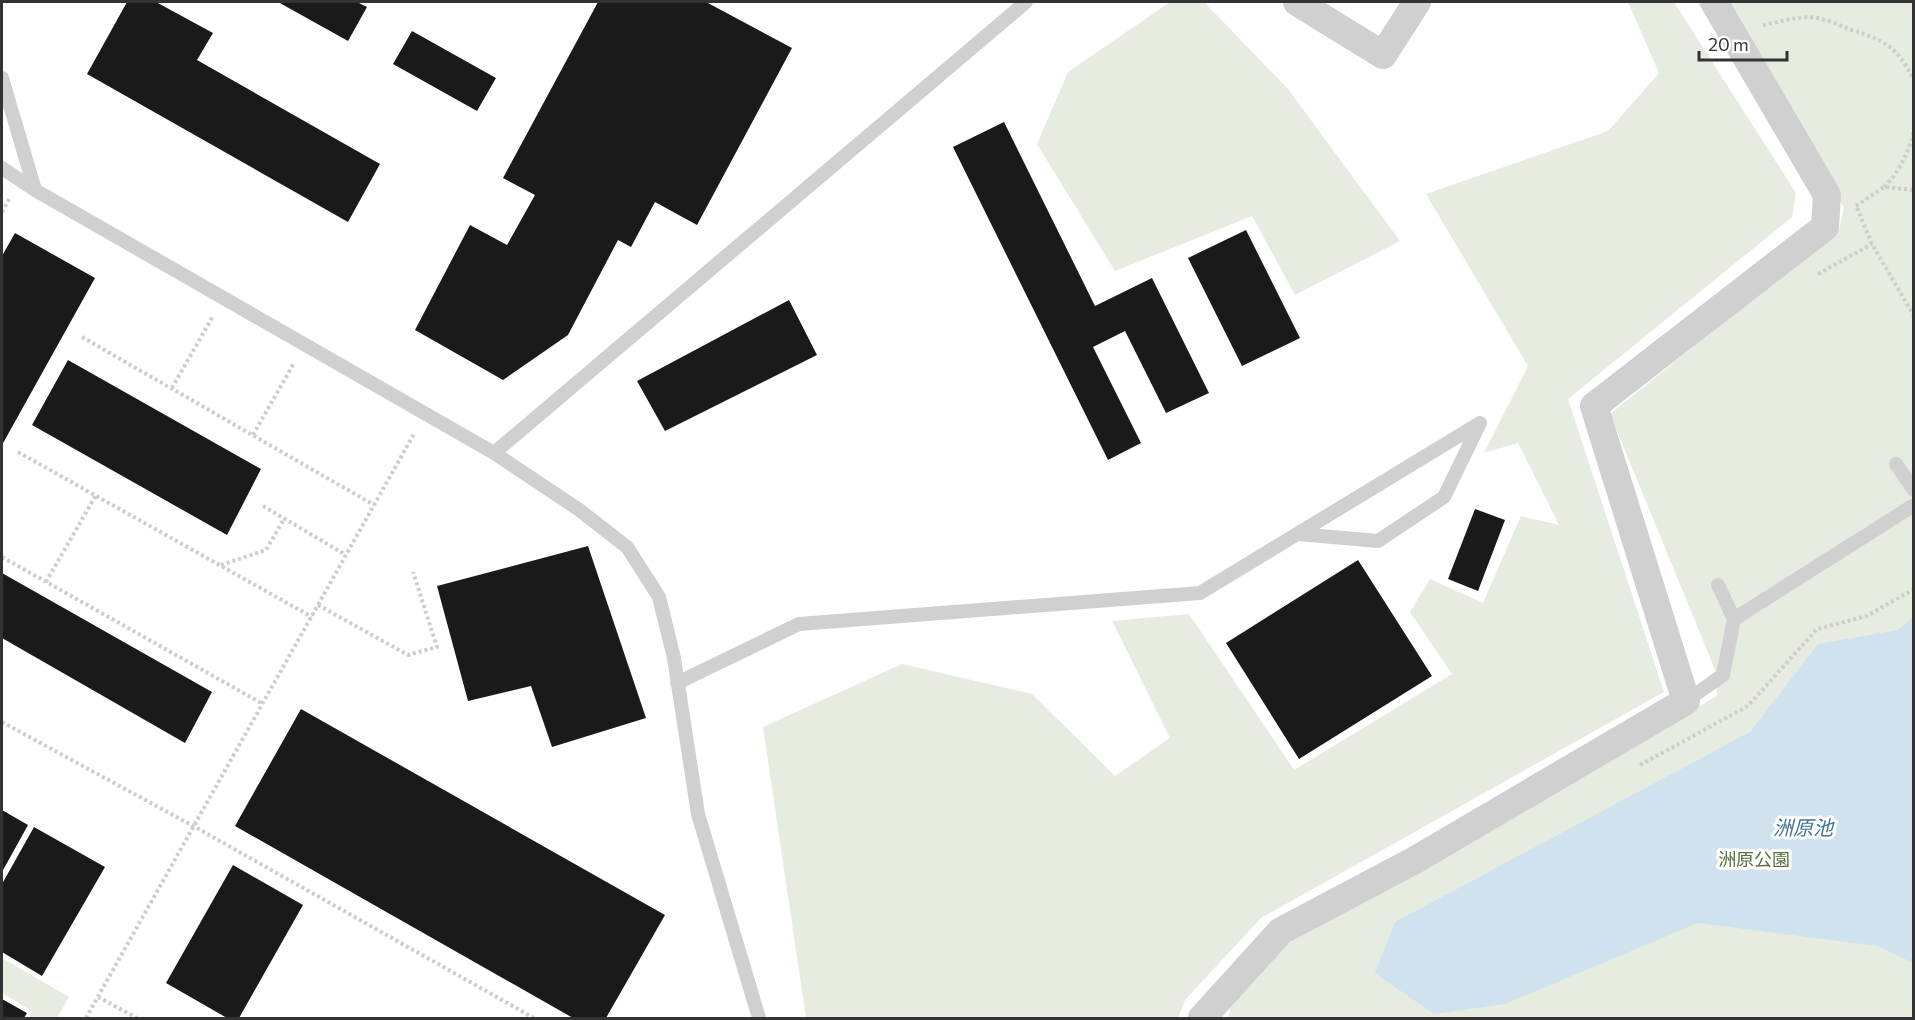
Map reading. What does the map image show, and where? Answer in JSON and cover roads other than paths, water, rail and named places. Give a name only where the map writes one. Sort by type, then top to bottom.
[{"type":"street","points":[[1297,2],[1383,55],[1417,2]]},
{"type":"street","points":[[1202,1018],[1281,931],[1415,860],[1686,701],[1594,405],[1825,227],[1827,195],[1714,2]]},
{"type":"lane","points":[[494,453],[1026,2]]},
{"type":"lane","points":[[2,78],[35,190]]},
{"type":"lane","points":[[2,168],[35,190],[494,453],[578,508],[627,547],[658,597],[677,682],[698,814],[759,1018]]},
{"type":"lane","points":[[677,682],[799,624],[1200,593],[1480,423],[1444,497],[1378,541],[1298,534]]},
{"type":"lane","points":[[1896,464],[1914,490]]},
{"type":"lane","points":[[1734,619],[1914,506]]},
{"type":"lane","points":[[1686,701],[1723,675],[1734,619],[1718,585]]},
{"type":"water","name":"洲原池","points":[[1913,617],[1913,963],[1878,946],[1698,923],[1505,1004],[1434,1014],[1375,973],[1395,922],[1750,732],[1818,644],[1898,630]]},
{"type":"park label","name":"洲原公園","points":[[1754,859]]}]
